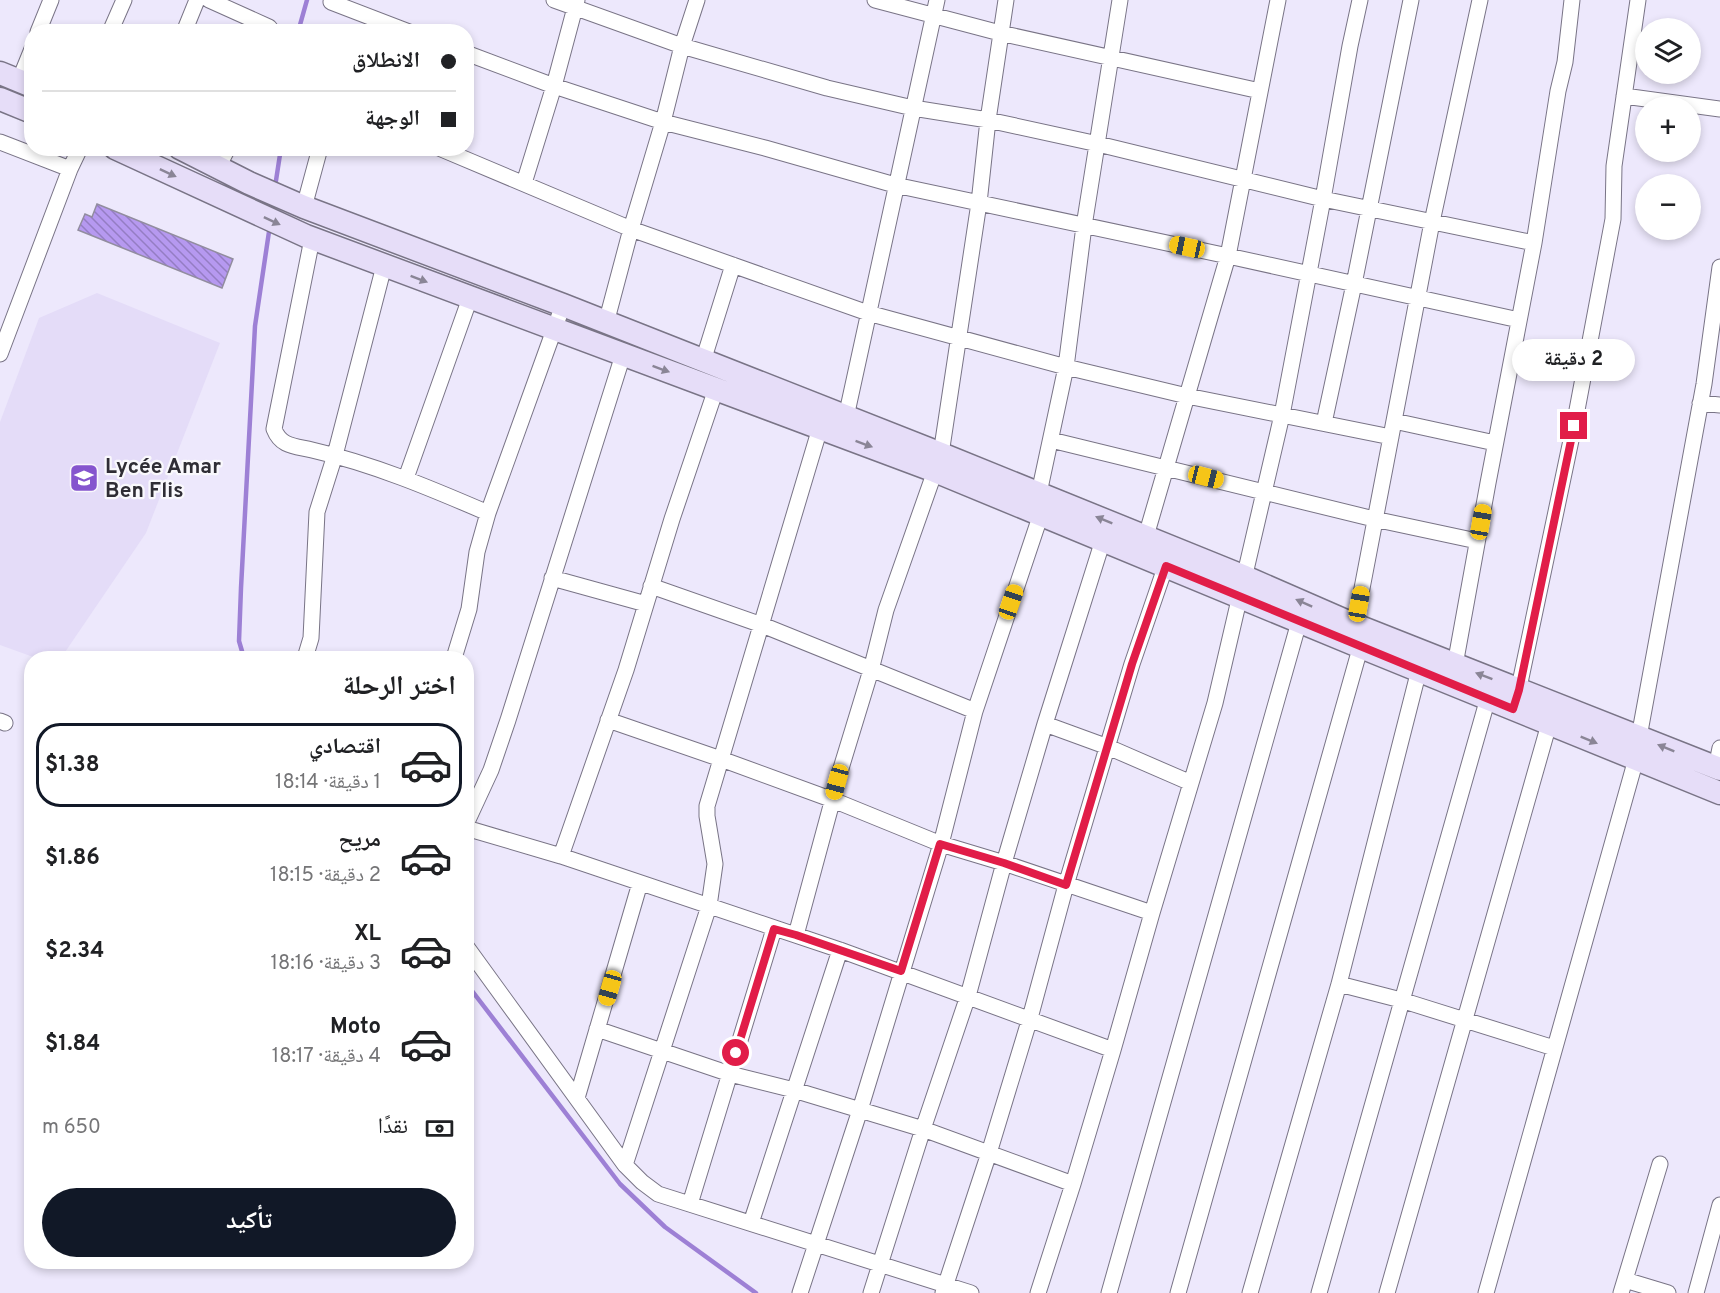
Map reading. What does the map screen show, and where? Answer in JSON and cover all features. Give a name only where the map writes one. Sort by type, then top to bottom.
[{"type":"main road","points":[[0,99],[24,109]]},
{"type":"main road","points":[[132,156],[309,238],[820,428],[938,462]]},
{"type":"main road","points":[[223,158],[249,183],[846,417],[938,462],[1040,504],[1146,536],[1243,587],[1299,622],[1360,634],[1419,670],[1488,698],[1516,699],[1637,748],[1720,793]]},
{"type":"main road","points":[[1040,504],[1103,540],[1166,566],[1243,587],[1360,634],[1455,664],[1516,699],[1549,724],[1637,748],[1719,762]]},
{"type":"street","points":[[41,24],[51,0]]},
{"type":"street","points":[[113,24],[123,0]]},
{"type":"street","points":[[187,24],[197,0]]},
{"type":"street","points":[[209,0],[261,24]]},
{"type":"street","points":[[554,0],[576,4],[682,46],[826,88],[913,108],[988,120],[1098,144],[1323,199],[1534,243]]},
{"type":"street","points":[[606,323],[682,46],[697,0]]},
{"type":"street","points":[[875,0],[935,8],[1000,33],[1260,91]]},
{"type":"street","points":[[796,935],[886,610],[938,462],[979,203],[988,120],[1006,0]]},
{"type":"street","points":[[800,1293],[860,1110],[940,844],[975,711],[1040,504],[1066,367],[1084,226],[1120,0]]},
{"type":"street","points":[[1146,536],[1228,256],[1278,0]]},
{"type":"street","points":[[1038,1293],[1073,1184],[1215,703],[1282,415],[1360,0]]},
{"type":"street","points":[[1324,423],[1411,0]]},
{"type":"street","points":[[1178,1293],[1360,634],[1374,519],[1432,222],[1480,0]]},
{"type":"street","points":[[1455,664],[1534,243],[1558,92],[1565,62],[1572,0]]},
{"type":"street","points":[[1516,699],[1574,426],[1613,219],[1614,166],[1638,0]]},
{"type":"street","points":[[331,2],[388,24]]},
{"type":"street","points":[[524,183],[576,4]]},
{"type":"street","points":[[846,417],[935,8]]},
{"type":"street","points":[[474,56],[554,86],[663,122],[895,185],[1519,321]]},
{"type":"street","points":[[17,80],[24,66]]},
{"type":"street","points":[[1624,96],[1720,109]]},
{"type":"street","points":[[0,142],[24,151]]},
{"type":"street","points":[[36,156],[70,169]]},
{"type":"street","points":[[0,354],[76,156]]},
{"type":"street","points":[[299,204],[317,156]]},
{"type":"street","points":[[458,156],[631,229],[868,313],[1066,367],[1187,396],[1391,437]]},
{"type":"street","points":[[309,238],[274,429],[278,438],[287,444],[335,455],[406,478],[488,513]]},
{"type":"street","points":[[703,361],[733,265]]},
{"type":"street","points":[[307,651],[311,638],[317,512],[335,455],[384,266]]},
{"type":"street","points":[[1485,1293],[1637,748],[1700,404],[1720,267]]},
{"type":"street","points":[[406,478],[470,298]]},
{"type":"street","points":[[456,651],[469,609],[477,552],[488,513],[562,305]]},
{"type":"street","points":[[474,808],[491,770],[623,355]]},
{"type":"street","points":[[561,856],[626,670],[672,519],[716,389]]},
{"type":"street","points":[[1700,404],[1720,405]]},
{"type":"street","points":[[1394,421],[1495,443]]},
{"type":"street","points":[[625,1165],[709,906],[715,864],[707,806],[820,428]]},
{"type":"street","points":[[1051,440],[1374,519],[1477,541]]},
{"type":"street","points":[[871,1293],[968,996],[1045,724],[1103,540]]},
{"type":"street","points":[[945,1289],[1030,1018],[1066,885],[1132,664],[1166,566]]},
{"type":"street","points":[[552,578],[646,604]]},
{"type":"street","points":[[651,586],[762,625],[975,711]]},
{"type":"street","points":[[1109,1293],[1299,622]]},
{"type":"street","points":[[1250,1293],[1339,984],[1419,670]]},
{"type":"street","points":[[1319,1293],[1488,698]]},
{"type":"street","points":[[608,720],[832,800],[940,844],[1152,913]]},
{"type":"street","points":[[1045,724],[1108,747],[1191,783]]},
{"type":"street","points":[[1387,1293],[1549,724]]},
{"type":"street","points":[[474,829],[901,971],[1113,1050]]},
{"type":"street","points":[[577,1098],[640,883]]},
{"type":"street","points":[[690,1204],[774,929]]},
{"type":"street","points":[[751,1223],[840,950]]},
{"type":"street","points":[[474,957],[625,1165],[658,1194],[880,1264],[945,1289],[970,1293]]},
{"type":"street","points":[[1339,984],[1465,1019],[1554,1048]]},
{"type":"street","points":[[597,1029],[730,1074],[794,1090],[923,1130],[1073,1184]]},
{"type":"street","points":[[1660,1164],[1623,1287],[1668,1293]]},
{"type":"street","points":[[1696,1293],[1720,1205]]},
{"type":"shaded area","name":"Lycée Amar Ben Flis","points":[[97,293],[220,343],[146,533],[66,651],[24,651],[24,654],[0,645],[0,422],[39,318]]},
{"type":"building","points":[[97,204],[233,259],[222,288],[78,230],[85,214],[92,217]]},
{"type":"waterway","points":[[300,24],[307,0]]},
{"type":"waterway","points":[[275,187],[280,156]]},
{"type":"waterway","points":[[242,651],[239,641],[241,588],[255,326],[270,225]]},
{"type":"waterway","points":[[474,993],[620,1184],[665,1227],[756,1293]]},
{"type":"place","name":"Lycée Amar Ben Flis","points":[[84,478]]},
{"type":"route","points":[[736,1053],[774,929],[901,971],[940,844],[1066,885],[1132,664],[1166,566],[1513,709],[1519,690],[1574,426]]}]
